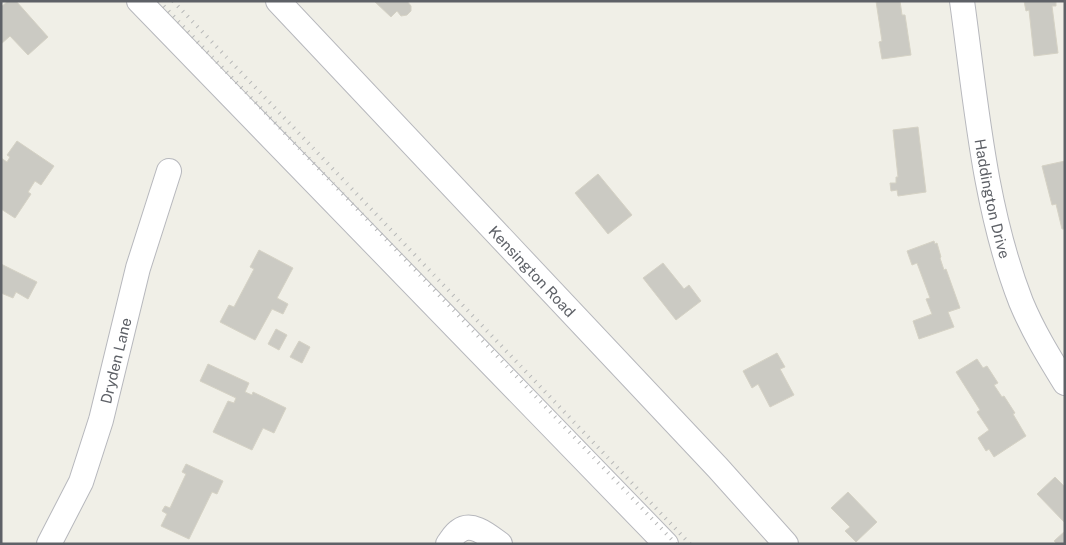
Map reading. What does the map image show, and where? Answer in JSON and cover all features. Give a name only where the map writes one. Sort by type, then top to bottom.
[{"type":"street","points":[[139,1],[666,544]]},
{"type":"street","name":"Kensington Road","points":[[278,1],[718,468],[786,544]]},
{"type":"street","name":"Haddington Drive","points":[[962,1],[991,203],[1001,241],[1025,311],[1042,346],[1065,383]]},
{"type":"street","name":"Dryden Lane","points":[[49,544],[80,482],[101,420],[138,268],[169,171]]},
{"type":"street","points":[[448,544],[459,530],[469,527],[479,530],[500,544]]},
{"type":"building","points":[[8,1],[16,1],[48,37],[28,55],[10,36],[1,44],[1,7]]},
{"type":"building","points":[[374,1],[407,1],[411,6],[411,11],[407,15],[401,16],[397,11],[391,17]]},
{"type":"building","points":[[876,1],[900,1],[902,15],[905,15],[911,55],[882,59],[879,42],[882,41]]},
{"type":"building","points":[[1024,1],[1056,1],[1056,6],[1052,6],[1058,53],[1034,56],[1029,10],[1026,11]]},
{"type":"building","points":[[918,127],[926,192],[898,196],[897,190],[891,191],[890,183],[896,183],[896,177],[898,177],[893,130]]},
{"type":"building","points":[[17,141],[54,166],[41,185],[35,181],[28,192],[31,194],[15,218],[1,209],[1,158],[7,162],[10,157],[7,155]]},
{"type":"building","points":[[1065,161],[1065,229],[1062,229],[1056,204],[1052,205],[1042,166]]},
{"type":"building","points":[[598,174],[632,215],[608,234],[575,193]]},
{"type":"building","points":[[934,241],[935,244],[937,243],[944,270],[946,269],[960,308],[948,312],[954,327],[919,339],[913,321],[932,314],[926,299],[930,298],[917,263],[912,265],[907,251]]},
{"type":"building","points":[[259,250],[293,268],[277,298],[288,304],[283,314],[272,309],[255,340],[220,322],[229,305],[234,307],[254,269],[250,267]]},
{"type":"building","points":[[663,263],[684,289],[689,285],[701,301],[676,320],[643,278]]},
{"type":"building","points":[[1,264],[37,282],[28,299],[16,292],[13,298],[1,293]]},
{"type":"building","points":[[276,329],[287,335],[279,350],[268,344]]},
{"type":"building","points":[[299,341],[310,347],[302,363],[290,357]]},
{"type":"building","points":[[777,353],[785,367],[780,369],[794,395],[770,407],[758,384],[752,388],[743,371]]},
{"type":"building","points":[[977,359],[983,368],[987,366],[998,383],[994,385],[1015,413],[1013,414],[1026,436],[994,457],[989,449],[986,451],[978,438],[989,430],[977,412],[980,410],[956,372]]},
{"type":"building","points":[[208,364],[249,383],[245,392],[252,395],[253,392],[286,408],[274,433],[263,428],[252,450],[213,432],[228,401],[234,403],[236,398],[200,381]]},
{"type":"building","points":[[186,464],[223,481],[217,494],[212,492],[189,539],[161,526],[167,514],[162,511],[165,506],[170,508],[186,474],[182,472]]},
{"type":"building","points":[[1055,477],[1065,487],[1065,523],[1037,494]]},
{"type":"building","points":[[848,492],[877,522],[856,542],[845,531],[850,527],[831,508]]},
{"type":"building","points":[[1065,531],[1065,544],[1057,544],[1054,541]]},
{"type":"railway","points":[[159,1],[676,544]]},
{"type":"railway","points":[[173,1],[690,544]]}]
